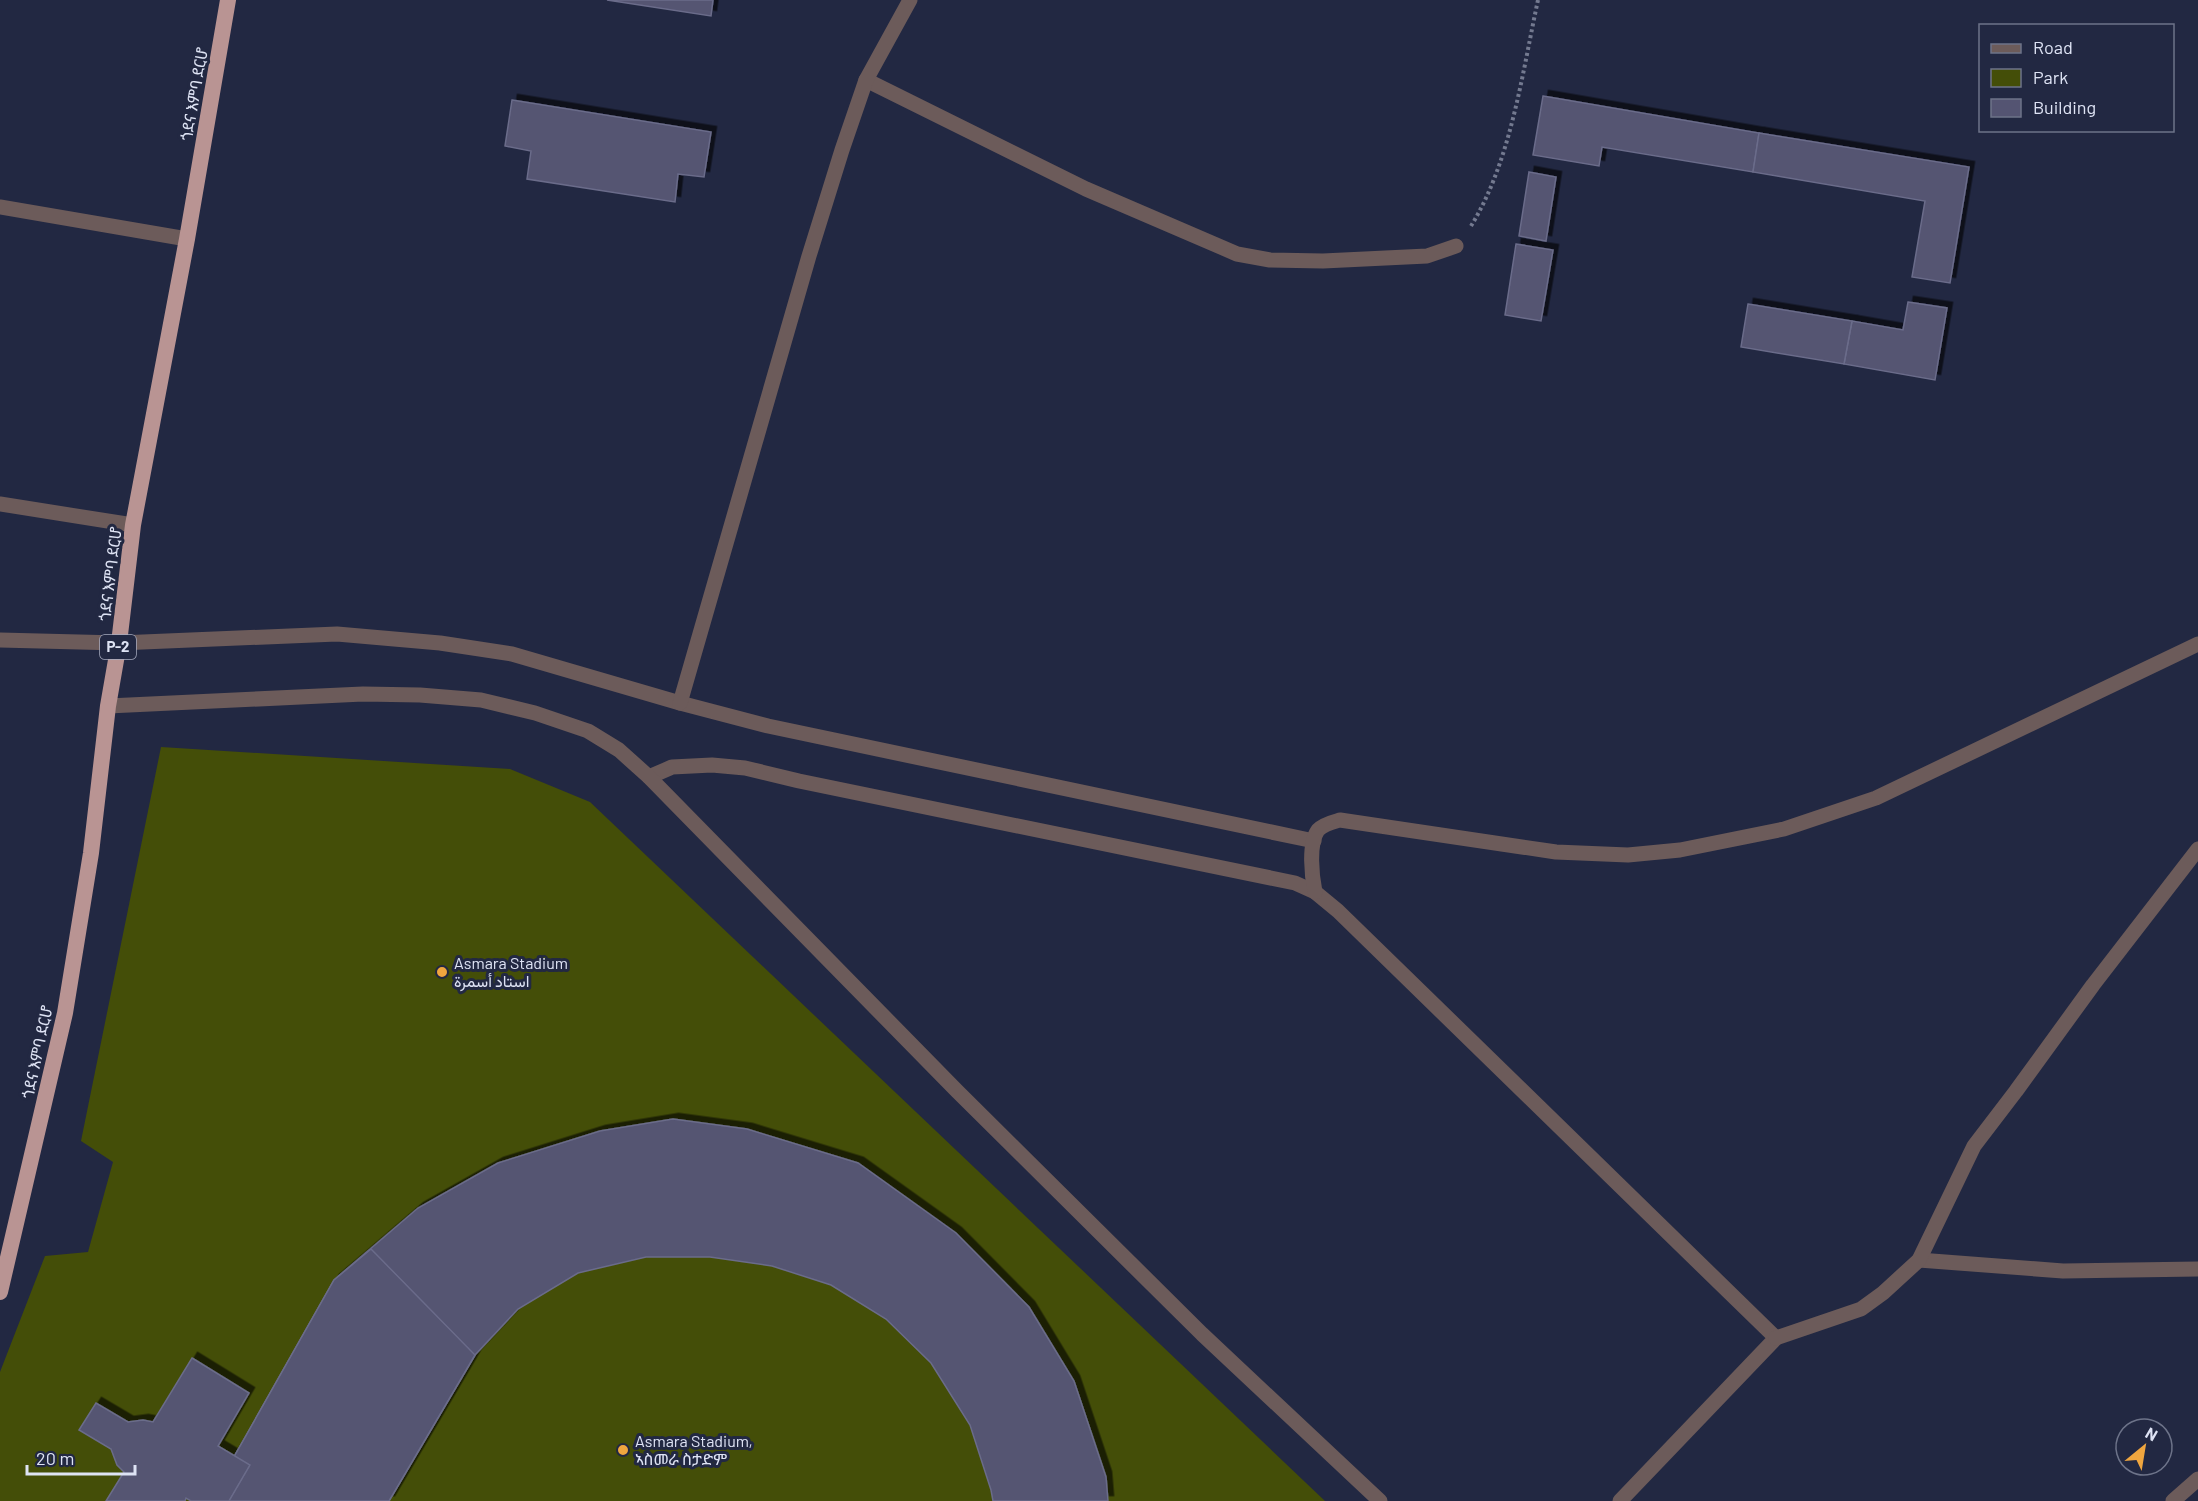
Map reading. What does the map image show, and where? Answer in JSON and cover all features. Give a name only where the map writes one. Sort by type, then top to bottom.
[{"type":"highway","name":"ጎደና እምባ ደርሆ","points":[[0,1293],[65,1013],[91,853],[108,706],[119,643],[133,525],[187,239],[228,0]]},
{"type":"street","points":[[680,704],[809,256],[866,80],[910,0]]},
{"type":"street","points":[[866,80],[1086,189],[1176,230],[1237,254],[1270,260],[1323,261],[1427,256],[1456,246]]},
{"type":"street","points":[[0,207],[187,239]]},
{"type":"street","points":[[0,504],[133,525]]},
{"type":"street","points":[[0,640],[119,643],[337,634],[440,643],[512,654],[680,704],[779,728],[1314,841]]},
{"type":"street","points":[[1315,892],[1312,874],[1314,841],[1318,830],[1328,823],[1340,820],[1556,852],[1628,855],[1680,850],[1784,829],[1876,798],[2198,644]]},
{"type":"street","points":[[108,706],[363,694],[420,695],[481,700],[535,713],[588,731],[619,750],[649,777],[957,1091],[1194,1325],[1380,1501]]},
{"type":"street","points":[[649,777],[672,767],[712,765],[745,768],[1295,884],[1315,892],[1346,919],[1776,1338]]},
{"type":"street","points":[[1620,1501],[1776,1338],[1861,1309],[1883,1293],[1919,1260],[1974,1146],[2092,984],[2198,849]]},
{"type":"street","points":[[1919,1260],[2063,1271],[2198,1269]]},
{"type":"street","points":[[2174,1501],[2198,1479]]},
{"type":"path","points":[[1456,246],[1477,216],[1506,142],[1538,0]]},
{"type":"green space","name":"Asmara Stadium استاد أسمرة","points":[[161,747],[510,769],[590,802],[1325,1501],[0,1501],[0,1372],[45,1256],[88,1252],[113,1162],[81,1141]]},
{"type":"building","points":[[607,0],[713,0],[711,16]]},
{"type":"building","points":[[1543,96],[1759,133],[1753,172],[1602,147],[1599,166],[1533,155]]},
{"type":"building","points":[[512,100],[711,132],[704,177],[678,174],[675,202],[527,179],[531,151],[505,146]]},
{"type":"building","points":[[1759,133],[1969,167],[1950,283],[1912,277],[1925,201],[1753,172]]},
{"type":"building","points":[[1529,172],[1556,177],[1546,241],[1519,236]]},
{"type":"building","points":[[1516,244],[1553,250],[1541,321],[1505,315]]},
{"type":"building","points":[[1908,302],[1947,308],[1935,380],[1844,364],[1852,321],[1903,330]]},
{"type":"building","points":[[1748,304],[1852,321],[1844,364],[1741,347]]},
{"type":"building","points":[[673,1119],[747,1129],[858,1163],[956,1233],[1029,1307],[1074,1381],[1106,1477],[1108,1501],[993,1501],[970,1425],[931,1363],[886,1319],[831,1285],[772,1266],[710,1257],[646,1257],[578,1273],[518,1309],[475,1355],[389,1501],[209,1501],[334,1280],[418,1208],[498,1163],[600,1131]]},
{"type":"building","points":[[371,1249],[475,1355],[389,1501],[209,1501],[334,1280]]},
{"type":"building","points":[[192,1358],[249,1393],[218,1446],[250,1465],[229,1501],[191,1501],[186,1498],[185,1501],[106,1501],[124,1472],[117,1465],[111,1449],[79,1430],[96,1403],[128,1422],[143,1420],[153,1422]]},
{"type":"place","name":"Asmara Stadium استاد أسمرة","points":[[442,972]]},
{"type":"place","name":"Asmara Stadium, ኣስመራ ስታድም","points":[[623,1450]]}]
